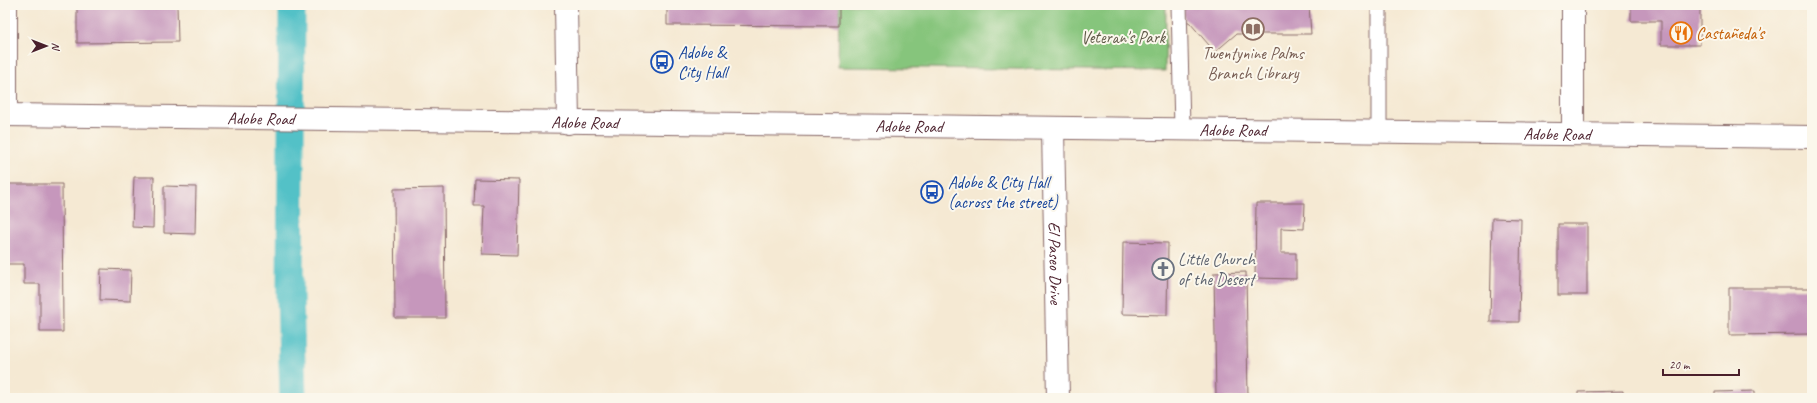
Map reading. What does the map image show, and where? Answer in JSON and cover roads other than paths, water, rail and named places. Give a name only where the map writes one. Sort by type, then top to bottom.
[{"type":"main road","points":[[6,5],[6,115]]},
{"type":"main road","points":[[566,5],[568,123]]},
{"type":"main road","points":[[1572,134],[1573,5]]},
{"type":"main road","name":"Adobe Road","points":[[6,115],[568,123],[1182,128],[1812,137]]},
{"type":"main road","name":"El Paseo Drive","points":[[1053,128],[1058,398]]},
{"type":"lane","points":[[1179,5],[1182,128]]},
{"type":"lane","points":[[1379,5],[1379,131]]},
{"type":"waterway","points":[[292,5],[290,294],[293,398]]},
{"type":"place","name":"Twentynine Palms Branch Library","points":[[1253,29]]},
{"type":"place","name":"Castañeda's","points":[[1681,33]]},
{"type":"place","name":"Adobe & City Hall","points":[[662,62]]},
{"type":"place","name":"Adobe & City Hall (across the street)","points":[[932,192]]},
{"type":"place","name":"Little Church of the Desert","points":[[1163,269]]},
{"type":"park label","name":"Veteran's Park","points":[[1123,37]]}]
